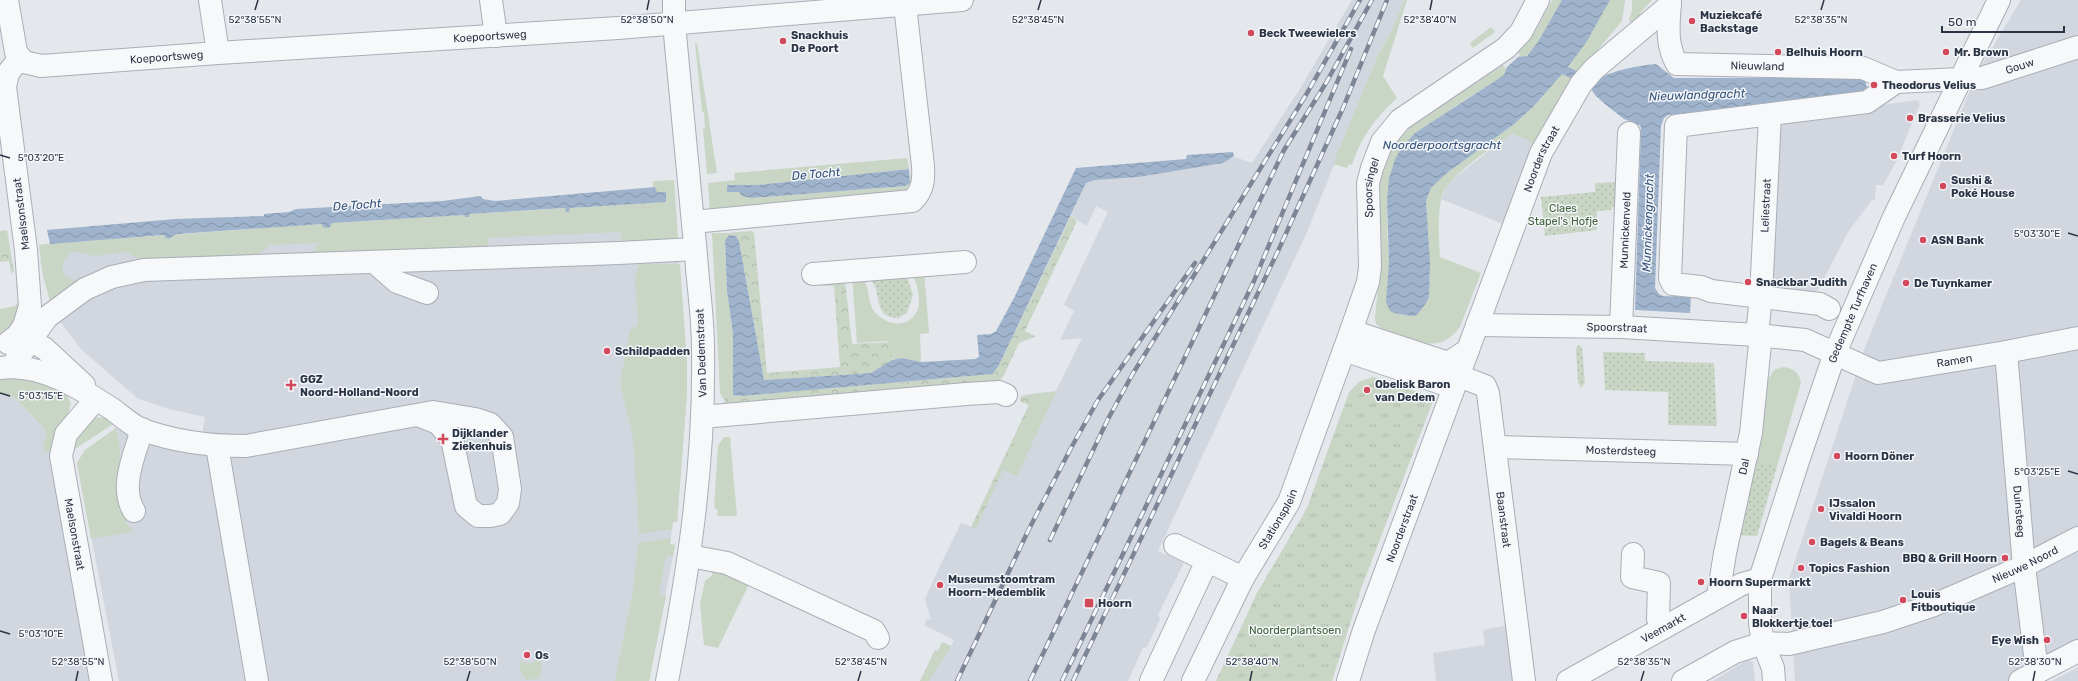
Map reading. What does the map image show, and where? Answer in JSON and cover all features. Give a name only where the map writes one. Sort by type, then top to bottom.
[{"type":"street","points":[[7,0],[14,48],[19,58]]},
{"type":"street","points":[[210,0],[218,53]]},
{"type":"street","points":[[491,0],[496,36]]},
{"type":"street","name":"Van Dedemstraat","points":[[666,681],[690,556],[699,476],[703,346],[674,24],[674,0]]},
{"type":"street","name":"Koepoortsweg","points":[[19,58],[30,65],[41,66],[218,53],[674,24],[962,0]]},
{"type":"street","name":"Spoorsingel","points":[[1347,340],[1368,282],[1370,267],[1368,183],[1382,142],[1400,120],[1506,48],[1521,32],[1538,0]]},
{"type":"street","name":"Gedempte Turfhaven","points":[[1774,681],[1770,656],[1763,643],[1760,624],[1760,579],[1794,472],[1835,353],[1894,217],[1999,0]]},
{"type":"street","name":"Nieuwland","points":[[1670,2],[1668,36],[1670,53],[1677,64],[1863,68],[1896,82],[1960,79]]},
{"type":"street","name":"Noorderstraat","points":[[1348,681],[1364,630],[1541,153],[1587,76],[1670,2]]},
{"type":"street","points":[[693,222],[912,201],[917,197],[922,185],[923,166],[905,4]]},
{"type":"street","name":"Gouw","points":[[1960,79],[1982,78],[2078,47]]},
{"type":"street","name":"Maelsonstraat","points":[[4,344],[17,336],[28,316],[30,306],[26,276],[26,250],[2,86],[8,73],[19,58]]},
{"type":"street","points":[[1829,309],[1820,304],[1711,291],[1701,287],[1676,285],[1670,278],[1676,126],[1867,102],[1896,82]]},
{"type":"street","name":"Leliestraat","points":[[1761,296],[1770,115]]},
{"type":"street","name":"Munnickenveld","points":[[1621,327],[1629,133]]},
{"type":"street","points":[[6,367],[30,341],[47,317],[85,289],[112,277],[144,270],[695,248]]},
{"type":"street","points":[[374,262],[397,282],[428,293]]},
{"type":"street","points":[[813,274],[965,262]]},
{"type":"street","points":[[1757,335],[1761,296]]},
{"type":"street","name":"Spoorstraat","points":[[1477,325],[1621,327],[1757,335],[1805,340],[1835,353]]},
{"type":"street","name":"Dal","points":[[1718,597],[1725,553],[1751,433],[1760,344],[1757,335]]},
{"type":"street","name":"Ramen","points":[[1835,353],[1878,373],[2006,352],[2078,338]]},
{"type":"street","points":[[1347,340],[1448,363],[1468,350]]},
{"type":"street","points":[[1347,340],[1441,383],[1458,376]]},
{"type":"street","name":"Stationsplein","points":[[1193,681],[1243,578],[1289,502],[1347,340]]},
{"type":"street","points":[[30,341],[44,348],[59,360],[96,398]]},
{"type":"street","name":"Maelsonstraat","points":[[4,344],[30,341]]},
{"type":"street","name":"Duinsteeg","points":[[2006,352],[2024,566],[2035,655],[2041,670]]},
{"type":"street","points":[[6,367],[39,370],[96,398],[142,429],[179,440],[217,446],[246,446],[433,412],[475,419],[490,424],[502,437],[510,489],[508,503],[500,514],[478,516],[466,506],[452,439],[438,424],[418,415]]},
{"type":"street","name":"Baanstraat","points":[[1458,376],[1485,386],[1488,393],[1524,681]]},
{"type":"street","points":[[702,417],[966,394],[999,392],[1006,394]]},
{"type":"street","name":"Maelsonstraat","points":[[96,398],[66,434],[61,456],[101,681]]},
{"type":"street","points":[[134,511],[129,503],[128,479],[142,429]]},
{"type":"street","points":[[217,446],[257,681]]},
{"type":"street","name":"Mosterdsteeg","points":[[1495,447],[1747,454]]},
{"type":"street","name":"Nieuwe Noord","points":[[1763,643],[1789,644],[1883,622],[1934,605],[2024,566],[2078,538]]},
{"type":"street","points":[[1175,545],[1243,578]]},
{"type":"street","points":[[1633,554],[1632,577],[1659,583],[1658,619],[1663,628]]},
{"type":"street","points":[[690,556],[727,563],[874,631],[878,638]]},
{"type":"street","points":[[1151,681],[1207,561]]},
{"type":"street","name":"Veemarkt","points":[[1568,681],[1742,584],[1760,579]]},
{"type":"street","points":[[1684,681],[1735,652],[1763,643]]},
{"type":"street","points":[[2020,681],[2078,650]]},
{"type":"shaded area","points":[[1352,0],[1404,0],[1392,30],[1379,53],[1307,232],[1158,551],[1184,563],[1158,615],[1160,619],[1147,647],[1143,648],[1128,681],[920,681],[935,650],[938,651],[942,642],[951,646],[954,640],[924,625],[927,619],[931,620],[925,599],[936,574],[961,523],[971,527],[1029,405],[1020,401],[1021,397],[1024,395],[1056,391],[1082,338],[1060,340],[1074,311],[1064,305],[1108,212],[1096,206],[1087,226],[1071,216],[1086,183],[1095,180],[1137,177],[1232,156],[1252,163],[1301,87]]},
{"type":"shaded area","points":[[2021,0],[2078,0],[2078,650],[2020,681],[1795,681],[1789,579],[1865,347],[1977,73]]},
{"type":"shaded area","points":[[1918,100],[1920,104],[1896,162],[1883,185],[1876,185],[1875,200],[1872,200],[1848,232],[1818,290],[1814,292],[1769,288],[1776,120]]},
{"type":"shaded area","points":[[1513,134],[1534,145],[1503,224],[1441,199],[1447,186],[1457,176],[1501,141]]},
{"type":"shaded area","name":"Dijklander Ziekenhuis","points":[[675,201],[687,394],[677,522],[673,522],[670,544],[675,545],[649,681],[119,681],[77,463],[85,450],[116,428],[172,446],[199,452],[205,417],[169,409],[137,398],[81,349],[56,316],[43,278],[39,245]]},
{"type":"shaded area","points":[[5,394],[13,396],[47,433],[45,452],[52,452],[92,681],[0,681],[0,395]]},
{"type":"shaded area","points":[[1509,625],[1515,681],[1436,681],[1433,653],[1485,645],[1483,630]]},
{"type":"shaded area","points":[[1747,660],[1753,662],[1755,681],[1713,681]]},
{"type":"shaded area","points":[[2078,667],[2078,681],[2052,681]]},
{"type":"green space","points":[[1404,0],[1407,0],[1383,76],[1397,98],[1370,128],[1359,146],[1352,165],[1349,164],[1347,168],[1333,164],[1379,53],[1392,30]]},
{"type":"green space","points":[[1552,0],[1562,0],[1546,32],[1530,53],[1524,57],[1518,57],[1520,55],[1518,53],[1535,32]]},
{"type":"green space","points":[[1610,0],[1625,0],[1622,21],[1579,72],[1568,68]]},
{"type":"green space","points":[[1632,0],[1652,0],[1640,13],[1639,19],[1634,26],[1629,20],[1632,10]]},
{"type":"green space","points":[[1491,27],[1495,32],[1473,48],[1470,43]]},
{"type":"green space","points":[[695,43],[697,43],[717,173],[707,174],[703,129],[705,128],[704,112],[702,112]]},
{"type":"green space","points":[[1503,65],[1505,68],[1507,67],[1504,75],[1456,106],[1421,132],[1401,151],[1392,168],[1387,208],[1387,231],[1394,313],[1411,316],[1430,280],[1426,201],[1431,188],[1448,172],[1513,125],[1534,106],[1562,74],[1574,79],[1541,130],[1534,145],[1513,134],[1485,152],[1464,169],[1447,186],[1443,193],[1439,216],[1440,257],[1481,273],[1460,327],[1442,342],[1432,344],[1412,340],[1381,328],[1376,324],[1375,318],[1381,258],[1379,182],[1388,154],[1402,133],[1413,124]]},
{"type":"green space","points":[[907,158],[909,169],[758,185],[727,185],[727,192],[739,192],[742,196],[751,198],[905,186],[910,181],[910,170],[911,182],[905,191],[710,211],[708,183],[735,180],[734,173]]},
{"type":"green space","points":[[674,180],[678,239],[622,245],[620,232],[488,238],[488,250],[310,256],[319,243],[269,245],[255,259],[143,261],[125,252],[95,256],[72,252],[63,261],[63,273],[71,279],[76,280],[85,277],[85,280],[50,302],[40,260],[39,245],[56,243],[322,224],[329,227],[332,223],[465,215],[465,217],[469,214],[565,208],[566,212],[570,208],[666,202],[653,188],[653,181]]},
{"type":"green space","name":"Claes Stapel's Hofje","points":[[1620,182],[1619,207],[1612,207],[1611,210],[1597,211],[1597,230],[1545,236],[1541,197],[1595,192],[1595,183]]},
{"type":"green space","points":[[1071,216],[1077,221],[1025,331],[1035,336],[1019,343],[1003,377],[998,382],[724,406],[725,398],[733,395],[742,396],[992,374],[998,367]]},
{"type":"green space","points":[[7,230],[11,254],[6,252],[0,253],[0,231]]},
{"type":"green space","points":[[751,231],[754,233],[767,373],[840,367],[834,286],[822,286],[820,282],[845,280],[852,344],[892,342],[894,350],[892,360],[871,373],[764,380],[739,241],[736,236],[729,235],[728,233]]},
{"type":"green space","points":[[712,233],[728,233],[729,235],[725,241],[727,291],[733,334],[733,395],[724,400],[720,393]]},
{"type":"green space","points":[[6,252],[11,254],[14,272],[11,273],[9,261],[0,262],[0,253]]},
{"type":"green space","points":[[639,264],[680,264],[687,361],[687,394],[677,522],[673,522],[672,529],[639,534],[633,438],[620,384],[630,330],[638,325],[635,278]]},
{"type":"green space","points":[[924,270],[929,333],[920,334],[921,362],[902,358],[892,360],[894,355],[887,341],[857,343],[852,276],[864,279],[869,300],[874,311],[879,316],[890,322],[902,323],[913,317],[918,309],[919,299],[917,286],[912,276]]},
{"type":"green space","points":[[868,275],[907,277],[913,295],[907,313],[898,318],[886,315],[879,304],[876,289]]},
{"type":"green space","points":[[16,284],[22,284],[19,321],[0,337],[0,309],[15,306],[19,301]]},
{"type":"green space","points":[[1579,345],[1582,348],[1585,383],[1581,388],[1578,382],[1576,348]]},
{"type":"green space","points":[[1603,352],[1645,353],[1645,361],[1714,363],[1717,426],[1668,425],[1668,392],[1605,390]]},
{"type":"green space","points":[[1783,367],[1798,374],[1801,383],[1778,463],[1751,462],[1769,378],[1774,370]]},
{"type":"green space","points":[[10,372],[65,390],[71,404],[52,452],[45,452],[43,440],[47,439],[44,428],[13,396],[10,398],[5,394],[0,395],[0,373]]},
{"type":"green space","name":"Noorderplantsoen","points":[[1373,377],[1429,396],[1433,401],[1361,589],[1332,681],[1216,681],[1257,593],[1307,508],[1349,392],[1359,382]]},
{"type":"green space","points":[[1056,392],[1017,476],[1003,470],[1038,393]]},
{"type":"green space","points":[[1038,393],[976,529],[971,527],[1029,405],[1020,401],[1021,397]]},
{"type":"green space","points":[[91,417],[106,418],[113,424],[69,453],[70,442]]},
{"type":"green space","points":[[116,428],[120,456],[118,493],[124,518],[133,532],[91,539],[77,463],[85,450]]},
{"type":"green space","points":[[724,437],[730,437],[737,516],[717,516],[718,511],[714,507],[718,446]]},
{"type":"green space","points":[[1751,462],[1778,463],[1757,536],[1735,535]]},
{"type":"green space","points":[[671,538],[670,544],[675,545],[673,557],[666,556],[659,595],[666,596],[649,681],[615,681],[633,591],[638,543]]},
{"type":"green space","points":[[712,569],[750,582],[718,648],[704,645],[700,604],[705,581],[712,575]]},
{"type":"green space","points":[[942,642],[951,646],[929,681],[920,681],[935,650],[938,651]]},
{"type":"green space","points":[[537,655],[542,664],[540,678],[528,680],[521,672],[520,660],[527,663],[535,662]]},
{"type":"water","points":[[1562,0],[1610,0],[1587,41],[1568,67],[1596,80],[1625,69],[1656,64],[1674,78],[1865,78],[1868,94],[1668,115],[1664,118],[1661,126],[1655,288],[1659,294],[1663,296],[1691,297],[1690,313],[1635,310],[1641,128],[1640,125],[1624,119],[1606,105],[1595,95],[1590,87],[1562,74],[1534,106],[1513,125],[1448,172],[1431,188],[1426,201],[1430,263],[1429,297],[1417,315],[1411,316],[1390,311],[1386,302],[1389,263],[1387,200],[1389,178],[1395,159],[1402,147],[1415,133],[1504,75],[1507,67],[1518,57],[1527,56],[1538,42]]},
{"type":"water","points":[[1233,152],[1234,156],[1223,163],[1138,177],[1095,180],[1086,183],[998,367],[992,374],[742,396],[733,395],[733,334],[727,291],[725,240],[729,235],[736,236],[739,241],[764,380],[871,373],[892,360],[902,358],[921,362],[975,359],[979,357],[977,335],[991,334],[996,331],[1014,298],[1076,168],[1186,159],[1187,155]]},
{"type":"water","points":[[909,169],[910,183],[905,186],[751,198],[742,196],[739,192],[727,192],[727,185],[758,185]]},
{"type":"water","points":[[655,187],[657,192],[666,192],[666,202],[570,208],[569,212],[566,212],[565,208],[469,214],[469,217],[465,217],[465,215],[332,223],[329,228],[323,227],[322,224],[177,234],[168,239],[163,235],[50,244],[47,230],[175,219],[264,216],[264,214],[289,212],[296,209],[442,201],[481,196],[483,199],[495,201]]},
{"type":"railway","points":[[1050,540],[1108,419],[1132,375],[1306,95],[1360,0]]},
{"type":"railway","points":[[1030,681],[1284,150],[1326,83],[1372,0]]},
{"type":"railway","points":[[1073,681],[1278,251],[1343,108],[1387,0]]},
{"type":"railway","points":[[1062,681],[1254,281],[1351,49]]},
{"type":"railway","points":[[957,681],[1028,531],[1098,400],[1195,263]]},
{"type":"place","name":"Muziekcafé Backstage","points":[[1692,21]]},
{"type":"place","name":"Beck Tweewielers","points":[[1251,33]]},
{"type":"place","name":"Snackhuis De Poort","points":[[783,41]]},
{"type":"place","name":"Belhuis Hoorn","points":[[1778,52]]},
{"type":"place","name":"Mr. Brown","points":[[1946,52]]},
{"type":"place","name":"Theodorus Velius","points":[[1874,85]]},
{"type":"place","name":"Brasserie Velius","points":[[1910,118]]},
{"type":"place","name":"Turf Hoorn","points":[[1894,156]]},
{"type":"place","name":"Sushi & Poké House","points":[[1943,186]]},
{"type":"place","name":"ASN Bank","points":[[1923,240]]},
{"type":"place","name":"Snackbar Judith","points":[[1748,282]]},
{"type":"place","name":"De Tuynkamer","points":[[1906,283]]},
{"type":"place","name":"Schildpadden","points":[[607,351]]},
{"type":"place","name":"GGZ Noord-Holland-Noord","points":[[291,385]]},
{"type":"place","name":"Obelisk Baron van Dedem","points":[[1367,390]]},
{"type":"place","name":"Dijklander Ziekenhuis","points":[[443,439]]},
{"type":"place","name":"Hoorn Döner","points":[[1837,456]]},
{"type":"place","name":"IJssalon Vivaldi Hoorn","points":[[1821,509]]},
{"type":"place","name":"Bagels & Beans","points":[[1812,542]]},
{"type":"place","name":"BBQ & Grill Hoorn","points":[[2005,558]]},
{"type":"place","name":"Topics Fashion","points":[[1801,568]]},
{"type":"place","name":"Hoorn Supermarkt","points":[[1701,582]]},
{"type":"place","name":"Museumstoomtram Hoorn-Medemblik","points":[[940,585]]},
{"type":"place","name":"Louis Fitboutique","points":[[1903,600]]},
{"type":"place","name":"Hoorn","points":[[1089,603]]},
{"type":"place","name":"Naar Blokkertje toe!","points":[[1744,616]]},
{"type":"place","name":"Eye Wish","points":[[2047,640]]},
{"type":"place","name":"Os","points":[[527,655]]},
{"type":"water label","name":"Nieuwlandgracht","points":[[1697,95]]},
{"type":"water label","name":"Noorderpoortsgracht","points":[[1442,145]]},
{"type":"water label","name":"De Tocht","points":[[816,174]]},
{"type":"water label","name":"De Tocht","points":[[357,205]]},
{"type":"water label","name":"Munnickengracht","points":[[1648,223]]}]
